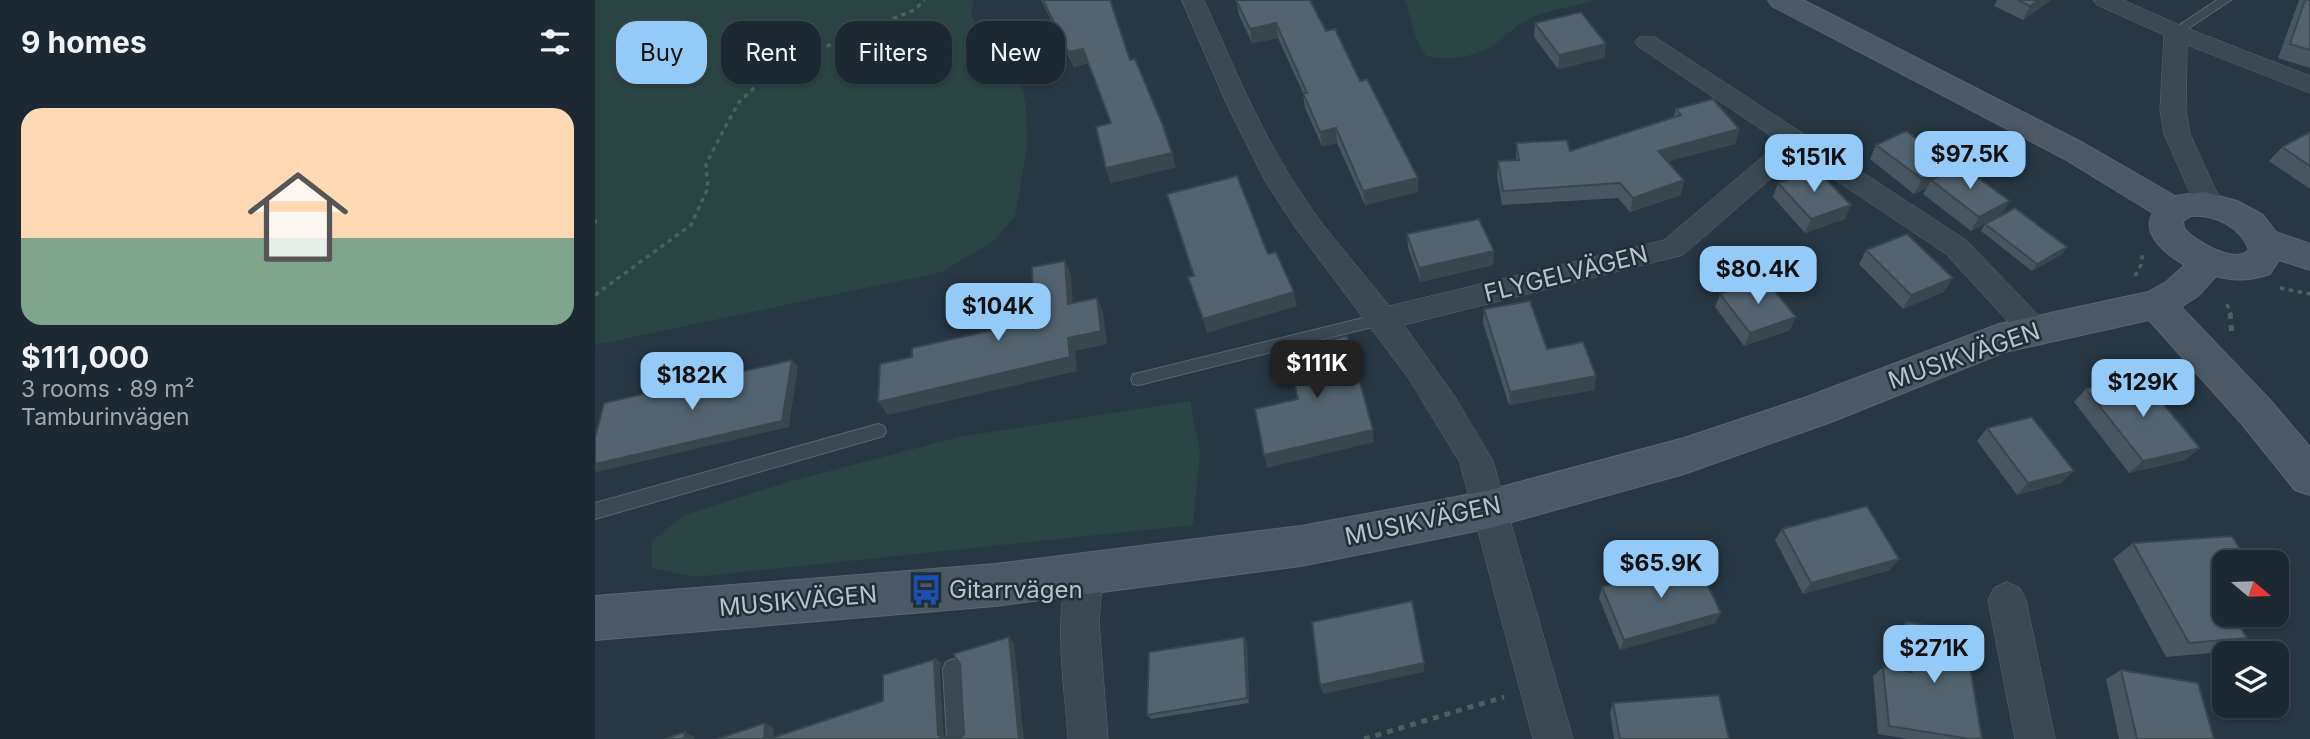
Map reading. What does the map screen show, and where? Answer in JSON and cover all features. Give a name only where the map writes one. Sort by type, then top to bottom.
[{"type":"street","points":[[1193,0],[1275,176],[1296,208],[1383,319],[1460,430],[1476,461],[1553,739]]},
{"type":"street","points":[[1782,0],[2074,151],[2173,210]]},
{"type":"street","points":[[2105,0],[2176,32],[2310,85]]},
{"type":"street","points":[[2176,32],[2173,110],[2177,134],[2209,206]]},
{"type":"street","points":[[1647,42],[1956,247],[2033,329]]},
{"type":"street","name":"FLYGELVÄGEN","points":[[1383,319],[1673,248],[1797,142]]},
{"type":"street","points":[[2310,257],[2261,253],[2230,268],[2207,262],[2185,251],[2171,236],[2167,221],[2173,210],[2188,205],[2209,206],[2243,219],[2256,230],[2261,253],[2310,281]]},
{"type":"street","name":"MUSIKVÄGEN","points":[[595,618],[995,585],[1301,546],[1490,509],[1684,456],[1817,410],[1999,339],[2033,329],[2115,315],[2157,304],[2194,281],[2207,262]]},
{"type":"street","points":[[2157,304],[2256,412],[2310,477]]},
{"type":"street","points":[[1085,574],[1080,621],[1087,739]]},
{"type":"street","points":[[2007,600],[2035,739]]},
{"type":"lane","points":[[2176,32],[2225,0]]},
{"type":"lane","points":[[1139,379],[1383,319]]},
{"type":"lane","points":[[595,511],[878,431]]},
{"type":"lane","points":[[953,669],[957,739]]},
{"type":"path","points":[[595,295],[691,225],[708,188],[706,164],[724,129],[739,102],[772,71],[794,55],[827,46],[914,10],[925,0]]},
{"type":"path","points":[[595,219],[595,228]]},
{"type":"path","points":[[1364,739],[1538,687]]},
{"type":"green space","points":[[595,0],[974,0],[971,14],[975,21],[966,21],[966,84],[1021,84],[1026,104],[1027,148],[1015,216],[995,240],[942,272],[595,345]]},
{"type":"green space","points":[[1405,0],[1596,0],[1533,17],[1477,53],[1443,58],[1426,56],[1416,39]]},
{"type":"green space","points":[[1190,401],[1200,452],[1193,525],[695,577],[652,568],[652,541],[684,515],[791,481],[959,437]]},
{"type":"building","points":[[1043,0],[1110,0],[1130,60],[1135,59],[1172,153],[1106,168],[1096,127],[1111,123],[1083,49],[1068,52],[1065,46],[1065,21],[1053,21]]},
{"type":"building","points":[[1236,0],[1310,0],[1326,31],[1335,29],[1360,81],[1367,79],[1418,178],[1363,191],[1336,128],[1320,132],[1303,93],[1307,93],[1276,23],[1250,29]]},
{"type":"building","points":[[2018,0],[2038,0],[2030,6]]},
{"type":"building","points":[[2305,0],[2310,0],[2310,50],[2290,44]]},
{"type":"building","points":[[1581,12],[1606,44],[1559,55],[1535,23]]},
{"type":"building","points":[[1713,99],[1739,129],[1658,151],[1684,180],[1633,198],[1620,183],[1503,191],[1498,161],[1519,160],[1516,143],[1567,140],[1570,151],[1681,115],[1676,109]]},
{"type":"building","points":[[1906,131],[1952,165],[1922,179],[1876,145]]},
{"type":"building","points":[[2310,132],[2310,166],[2282,147]]},
{"type":"building","points":[[1960,165],[2010,201],[1979,217],[1931,180]]},
{"type":"building","points":[[1817,170],[1851,205],[1811,219],[1778,183]]},
{"type":"building","points":[[1237,176],[1268,254],[1276,252],[1294,292],[1203,319],[1188,277],[1194,276],[1167,194]]},
{"type":"building","points":[[2015,208],[2067,247],[2037,264],[1985,224]]},
{"type":"building","points":[[1479,219],[1494,251],[1419,268],[1407,234]]},
{"type":"building","points":[[1907,234],[1953,278],[1911,295],[1866,250]]},
{"type":"building","points":[[1065,261],[1068,304],[1097,298],[1101,331],[1068,338],[1070,357],[878,402],[880,364],[912,357],[912,348],[1034,321],[1032,267]]},
{"type":"building","points":[[1765,279],[1796,317],[1750,333],[1720,294]]},
{"type":"building","points":[[1530,301],[1547,349],[1583,342],[1596,376],[1510,392],[1484,309]]},
{"type":"building","points":[[1347,336],[1373,430],[1264,455],[1255,409],[1298,399],[1287,349]]},
{"type":"building","points":[[792,360],[782,421],[595,464],[595,438],[604,403]]},
{"type":"building","points":[[2141,377],[2200,448],[2143,461],[2086,389]]},
{"type":"building","points":[[2032,417],[2074,471],[2028,483],[1987,428]]},
{"type":"building","points":[[1867,506],[1899,559],[1811,583],[1782,529]]},
{"type":"building","points":[[2232,536],[2241,550],[2212,550],[2212,627],[2240,627],[2247,638],[2189,643],[2133,543]]},
{"type":"building","points":[[1696,561],[1721,613],[1624,640],[1602,587]]},
{"type":"building","points":[[1412,601],[1424,663],[1320,685],[1312,622]]},
{"type":"building","points":[[1906,622],[1964,631],[1982,739],[1889,726],[1883,667],[1912,672]]},
{"type":"building","points":[[1009,637],[1019,739],[769,739],[883,701],[883,675],[936,659],[934,664],[938,735],[961,737],[964,734],[960,664],[953,654]]},
{"type":"building","points":[[1244,637],[1247,698],[1147,715],[1149,652]]},
{"type":"building","points":[[2121,670],[2198,683],[2214,739],[2137,739]]},
{"type":"building","points":[[1719,695],[1729,739],[1620,739],[1613,703]]},
{"type":"building","points":[[765,723],[764,739],[717,739]]},
{"type":"building","points":[[685,732],[684,739],[664,739]]},
{"type":"place","name":"Gitarrvägen","points":[[926,590]]}]
